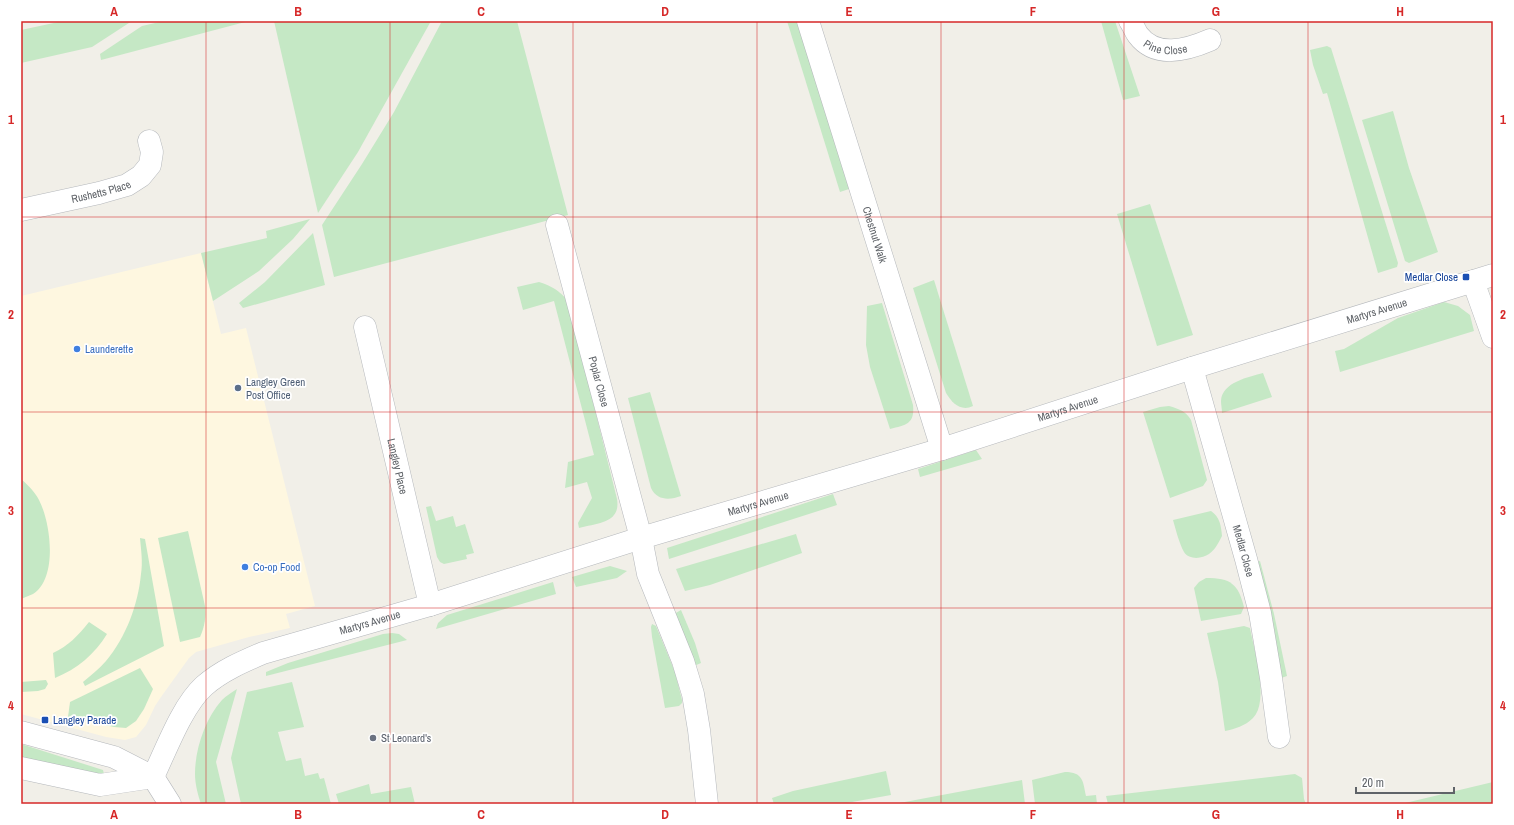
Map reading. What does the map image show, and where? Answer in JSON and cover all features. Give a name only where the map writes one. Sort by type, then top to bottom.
[{"type":"street","name":"Chestnut Walk","points":[[808,21],[942,449]]},
{"type":"street","name":"Pine Close","points":[[1130,21],[1138,35],[1149,44],[1163,50],[1178,50],[1194,47],[1210,40]]},
{"type":"street","name":"Rushetts Place","points":[[21,210],[127,185],[140,176],[150,165],[152,152],[150,141]]},
{"type":"street","name":"Poplar Close","points":[[558,225],[641,538]]},
{"type":"street","name":"Martyrs Avenue","points":[[154,777],[188,705],[203,687],[221,673],[241,662],[263,654],[430,605],[641,538],[942,449],[1192,368],[1483,278]]},
{"type":"street","points":[[1483,278],[1493,337]]},
{"type":"street","name":"Langley Place","points":[[364,327],[430,605]]},
{"type":"street","name":"Medlar Close","points":[[1192,368],[1246,559],[1258,607],[1271,678],[1279,738]]},
{"type":"street","points":[[641,538],[648,574],[683,661],[693,694],[707,804]]},
{"type":"street","points":[[21,732],[114,757],[154,777],[170,804]]},
{"type":"street","points":[[21,768],[100,785],[154,777]]},
{"type":"shaded area","points":[[201,253],[221,334],[246,328],[315,606],[286,614],[290,628],[249,637],[196,652],[189,658],[161,697],[146,725],[136,737],[125,740],[106,737],[21,714],[21,296]]},
{"type":"green space","points":[[63,21],[132,21],[92,47],[21,63],[21,30]]},
{"type":"green space","points":[[164,21],[249,21],[101,60],[100,54],[142,26]]},
{"type":"green space","points":[[274,21],[431,21],[358,152],[318,213]]},
{"type":"green space","points":[[442,21],[517,21],[568,215],[334,277],[322,225],[394,112]]},
{"type":"green space","points":[[787,21],[797,21],[849,189],[840,192]]},
{"type":"green space","points":[[1101,21],[1115,21],[1140,96],[1123,100]]},
{"type":"green space","points":[[1327,46],[1331,48],[1398,263],[1397,267],[1378,273],[1327,93],[1323,94],[1313,65],[1310,50]]},
{"type":"green space","points":[[1393,111],[1409,168],[1438,252],[1409,263],[1405,261],[1362,120]]},
{"type":"green space","points":[[1150,204],[1193,335],[1157,346],[1117,214]]},
{"type":"green space","points":[[310,219],[293,239],[259,271],[213,301],[201,253],[267,238],[266,231]]},
{"type":"green space","points":[[313,233],[325,285],[243,308],[239,303],[265,282]]},
{"type":"green space","points":[[934,280],[973,406],[969,408],[957,406],[946,393],[913,288]]},
{"type":"green space","points":[[539,282],[555,289],[568,301],[617,499],[615,513],[607,521],[579,528],[578,523],[592,498],[587,482],[565,488],[568,462],[594,455],[554,301],[523,310],[517,287]]},
{"type":"green space","points":[[1444,302],[1458,306],[1470,315],[1474,331],[1340,372],[1335,351],[1344,349],[1398,318]]},
{"type":"green space","points":[[882,303],[913,405],[911,420],[905,425],[890,429],[870,367],[866,345],[867,306]]},
{"type":"green space","points":[[1263,373],[1272,397],[1222,413],[1221,401],[1226,389],[1237,381]]},
{"type":"green space","points":[[650,392],[681,496],[668,499],[660,497],[651,488],[628,398]]},
{"type":"green space","points":[[1169,406],[1184,412],[1191,420],[1207,480],[1203,486],[1170,498],[1143,412]]},
{"type":"green space","points":[[976,450],[982,459],[920,477],[918,469]]},
{"type":"green space","points":[[21,479],[29,486],[39,500],[47,522],[50,550],[46,576],[41,586],[33,594],[21,599]]},
{"type":"green space","points":[[833,494],[837,505],[669,559],[667,548]]},
{"type":"green space","points":[[431,506],[436,521],[453,516],[456,527],[465,524],[474,553],[466,555],[467,559],[444,564],[440,562],[437,557],[426,507]]},
{"type":"green space","points":[[1211,511],[1218,519],[1222,536],[1215,548],[1206,556],[1196,558],[1186,555],[1182,548],[1173,520]]},
{"type":"green space","points":[[188,531],[205,606],[205,618],[200,637],[180,642],[158,538]]},
{"type":"green space","points":[[796,534],[802,553],[710,585],[685,591],[676,569]]},
{"type":"green space","points":[[140,538],[145,539],[164,646],[85,686],[83,682],[103,664],[113,652],[130,620],[137,597],[142,570]]},
{"type":"green space","points":[[1260,561],[1274,614],[1287,676],[1281,678],[1257,562]]},
{"type":"green space","points":[[610,566],[627,571],[617,578],[576,587],[572,577]]},
{"type":"green space","points":[[1206,578],[1222,579],[1232,584],[1236,588],[1242,599],[1244,607],[1241,614],[1201,621],[1194,588],[1199,582]]},
{"type":"green space","points":[[553,582],[556,594],[436,629],[438,623],[447,615]]},
{"type":"green space","points":[[681,610],[695,643],[701,663],[694,666],[674,614]]},
{"type":"green space","points":[[89,622],[107,634],[97,648],[85,660],[71,670],[55,678],[53,653],[72,640]]},
{"type":"green space","points":[[652,624],[656,626],[675,672],[682,700],[682,703],[679,706],[665,708],[652,637]]},
{"type":"green space","points":[[1244,626],[1250,628],[1261,688],[1260,700],[1258,710],[1250,721],[1240,727],[1225,731],[1218,682],[1207,633]]},
{"type":"green space","points":[[383,634],[399,634],[407,640],[266,676],[266,672],[288,663]]},
{"type":"green space","points":[[140,668],[153,689],[144,709],[136,721],[126,728],[114,727],[68,717],[70,702]]},
{"type":"green space","points":[[46,680],[48,684],[45,689],[21,692],[21,682]]},
{"type":"green space","points":[[292,682],[304,727],[278,732],[286,761],[301,758],[305,776],[318,773],[320,779],[324,778],[331,804],[241,804],[231,758],[247,692]]},
{"type":"green space","points":[[237,689],[216,762],[226,804],[201,804],[197,789],[195,764],[202,735],[216,708],[229,694]]},
{"type":"green space","points":[[21,744],[103,770],[104,774],[89,773],[21,758]]},
{"type":"green space","points":[[886,771],[891,795],[841,804],[774,804],[772,798],[793,791]]},
{"type":"green space","points":[[1065,772],[1071,772],[1081,778],[1086,796],[1096,795],[1097,804],[1035,804],[1032,780]]},
{"type":"green space","points":[[1295,774],[1302,778],[1304,799],[1306,804],[1108,804],[1106,796]]},
{"type":"green space","points":[[1022,780],[1025,804],[894,804]]},
{"type":"green space","points":[[1493,782],[1493,804],[1401,804]]},
{"type":"green space","points":[[369,784],[371,794],[411,787],[415,804],[339,804],[336,794]]},
{"type":"place","name":"Medlar Close","points":[[1466,277]]},
{"type":"place","name":"Launderette","points":[[77,349]]},
{"type":"place","name":"Langley Green Post Office","points":[[238,388]]},
{"type":"place","name":"Co-op Food","points":[[245,567]]},
{"type":"place","name":"Langley Parade","points":[[45,720]]},
{"type":"place","name":"St Leonard's","points":[[373,738]]}]
